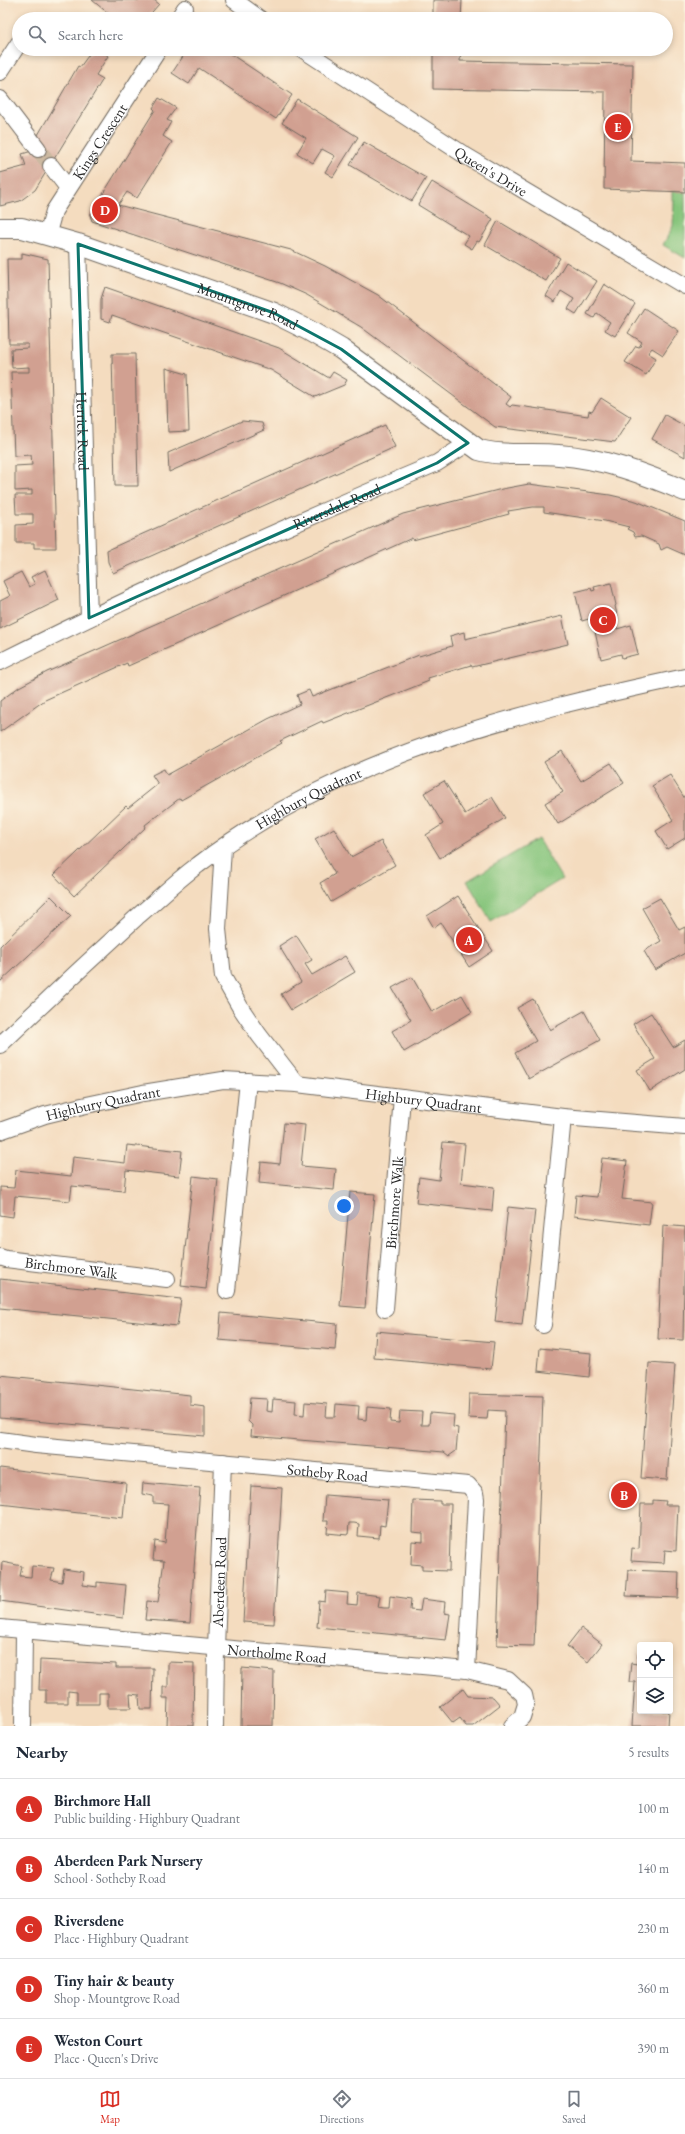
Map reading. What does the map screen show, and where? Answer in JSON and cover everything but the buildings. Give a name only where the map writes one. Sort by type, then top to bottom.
[{"type":"street","points":[[234,0],[250,12]]},
{"type":"street","points":[[0,72],[12,54]]},
{"type":"street","name":"Kings Crescent","points":[[47,236],[54,211],[154,56]]},
{"type":"street","name":"Queen's Drive","points":[[313,56],[466,156],[685,286]]},
{"type":"street","points":[[0,99],[38,150]]},
{"type":"street","points":[[51,166],[68,188]]},
{"type":"street","name":"Mountgrove Road","points":[[0,228],[22,228],[78,244],[241,300],[308,330],[378,375],[468,443]]},
{"type":"street","name":"Herrick Road","points":[[78,244],[88,618]]},
{"type":"street","points":[[468,443],[486,452],[559,455],[595,460],[685,490]]},
{"type":"street","name":"Riversdale Road","points":[[0,662],[88,618],[212,561],[437,463],[468,443]]},
{"type":"street","name":"Highbury Quadrant","points":[[0,1045],[106,945],[198,864],[281,809],[377,765],[417,749],[510,719],[579,700],[685,677]]},
{"type":"street","points":[[223,848],[218,928],[223,977],[240,1007],[297,1084]]},
{"type":"street","name":"Highbury Quadrant","points":[[0,1131],[45,1115],[143,1092],[223,1080],[297,1084],[563,1117],[685,1127]]},
{"type":"street","points":[[227,1291],[248,1081]]},
{"type":"street","name":"Birchmore Walk","points":[[385,1309],[402,1097]]},
{"type":"street","points":[[543,1325],[563,1117]]},
{"type":"street","name":"Birchmore Walk","points":[[0,1257],[167,1279]]},
{"type":"street","name":"Sotheby Road","points":[[0,1440],[36,1445],[327,1473],[463,1484],[472,1488],[476,1499],[467,1670]]},
{"type":"street","name":"Aberdeen Road","points":[[215,1726],[216,1648],[223,1462]]},
{"type":"street","name":"Northolme Road","points":[[0,1628],[467,1670],[508,1680],[524,1695],[526,1704],[517,1721]]},
{"type":"street","points":[[23,1726],[24,1631]]},
{"type":"highlighted area","points":[[78,244],[274,313],[341,349],[468,443],[437,463],[89,618]]},
{"type":"green space","points":[[672,191],[685,192],[685,258],[663,245],[673,226],[674,200],[672,200]]},
{"type":"green space","points":[[538,839],[562,879],[491,922],[467,881]]},
{"type":"tunnel","points":[[38,149],[51,166]]},
{"type":"place","name":"Weston Court","points":[[618,127]]},
{"type":"place","name":"Tiny hair & beauty","points":[[105,210]]},
{"type":"place","name":"Riversdene","points":[[603,620]]},
{"type":"place","name":"Birchmore Hall","points":[[469,940]]},
{"type":"place","name":"Aberdeen Park Nursery","points":[[624,1495]]}]
